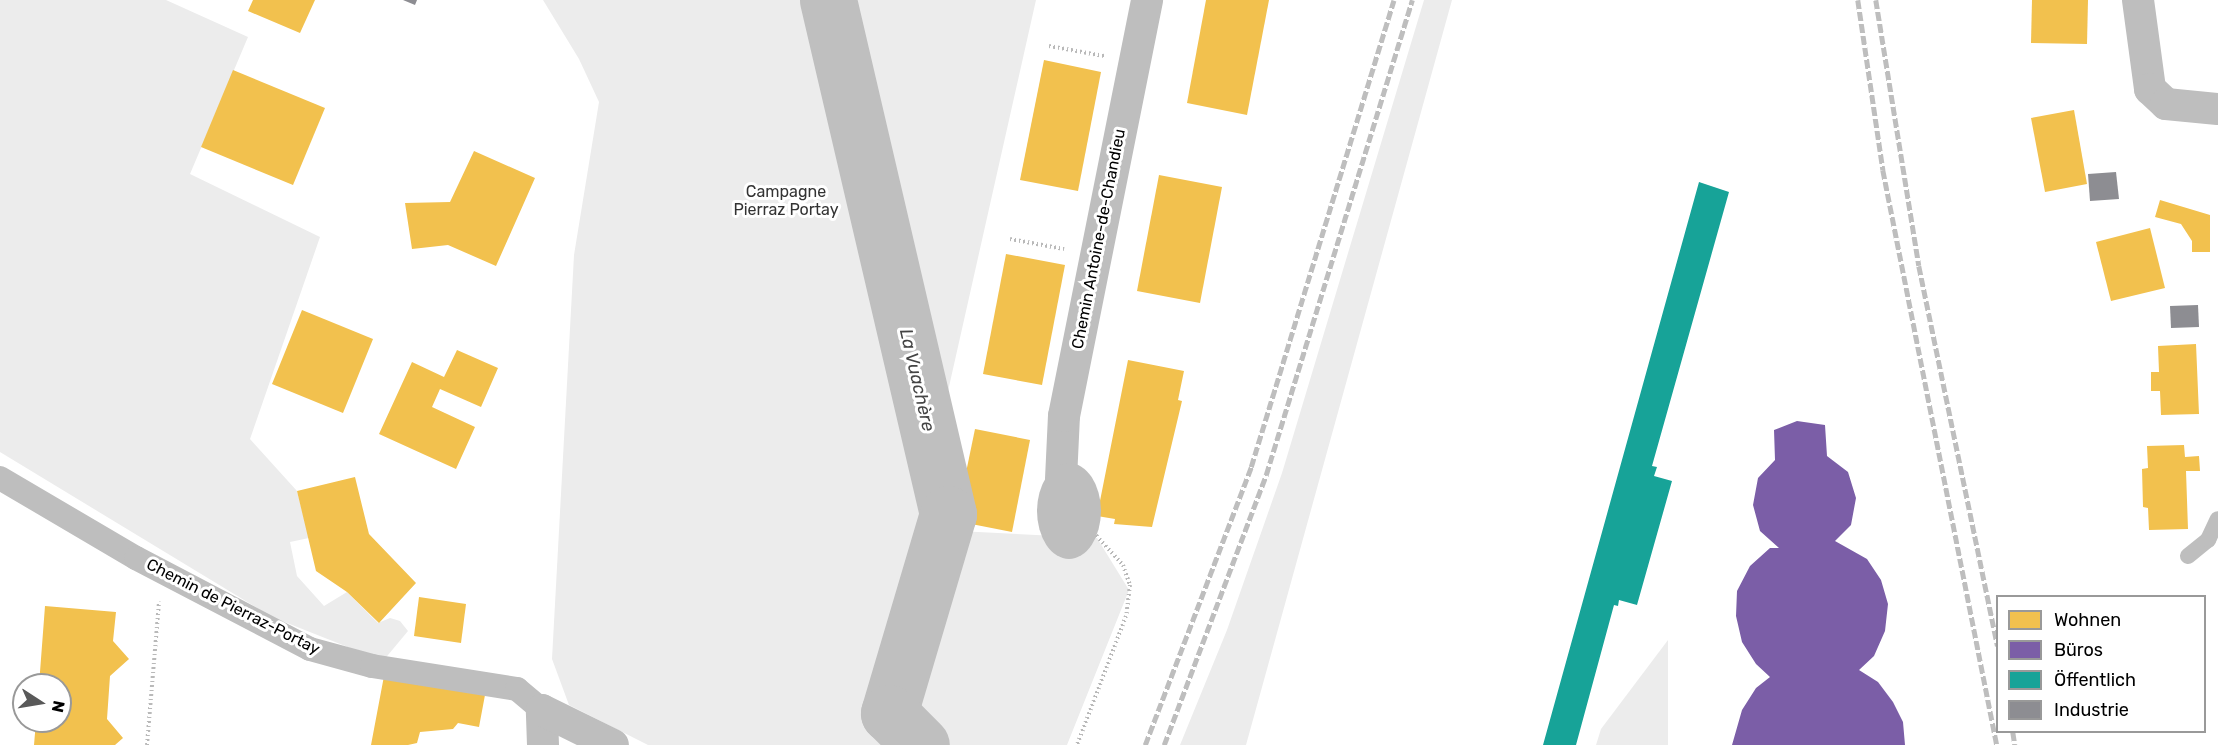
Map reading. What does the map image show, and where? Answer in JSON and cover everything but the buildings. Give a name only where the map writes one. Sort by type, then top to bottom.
[{"type":"street","name":"Chemin Antoine-de-Chandieu","points":[[1065,491],[1064,416],[1147,0]]},
{"type":"street","points":[[2138,0],[2150,89],[2166,104],[2218,109]]},
{"type":"street","name":"Chemin de Pierraz-Portay","points":[[0,478],[136,558],[310,649],[372,666],[517,689],[542,710],[613,745]]},
{"type":"street","points":[[542,710],[543,745]]},
{"type":"lane","points":[[2188,556],[2208,540],[2218,519]]},
{"type":"path","points":[[1049,46],[1105,56]]},
{"type":"path","points":[[1010,239],[1067,250]]},
{"type":"path","points":[[1065,491],[1079,520],[1123,565],[1130,585],[1126,616],[1077,745]]},
{"type":"path","points":[[147,745],[156,636]]},
{"type":"green space","points":[[0,0],[166,0],[248,37],[190,174],[320,237],[250,439],[297,491],[309,538],[290,542],[297,576],[324,606],[347,592],[378,623],[390,618],[400,621],[408,631],[383,661],[272,617],[0,452]]},
{"type":"green space","name":"Campagne Pierraz Portay","points":[[543,0],[1036,0],[917,529],[1097,538],[1129,590],[1067,745],[648,745],[569,705],[552,659],[574,255],[599,102],[579,59]]},
{"type":"green space","points":[[1424,0],[1452,0],[1246,745],[1180,745],[1227,630],[1282,473]]},
{"type":"green space","points":[[1668,640],[1668,745],[1596,745],[1601,729]]},
{"type":"waterway","name":"La Vuachère","points":[[828,0],[948,514],[889,713],[921,745]]},
{"type":"railway","points":[[1145,745],[1251,467],[1394,0]]},
{"type":"railway","points":[[1164,745],[1266,475],[1412,0]]},
{"type":"railway","points":[[1858,0],[1883,170],[1997,745]]},
{"type":"railway","points":[[1876,0],[1919,266],[1996,636]]},
{"type":"railway","points":[[2013,733],[2015,745]]}]
